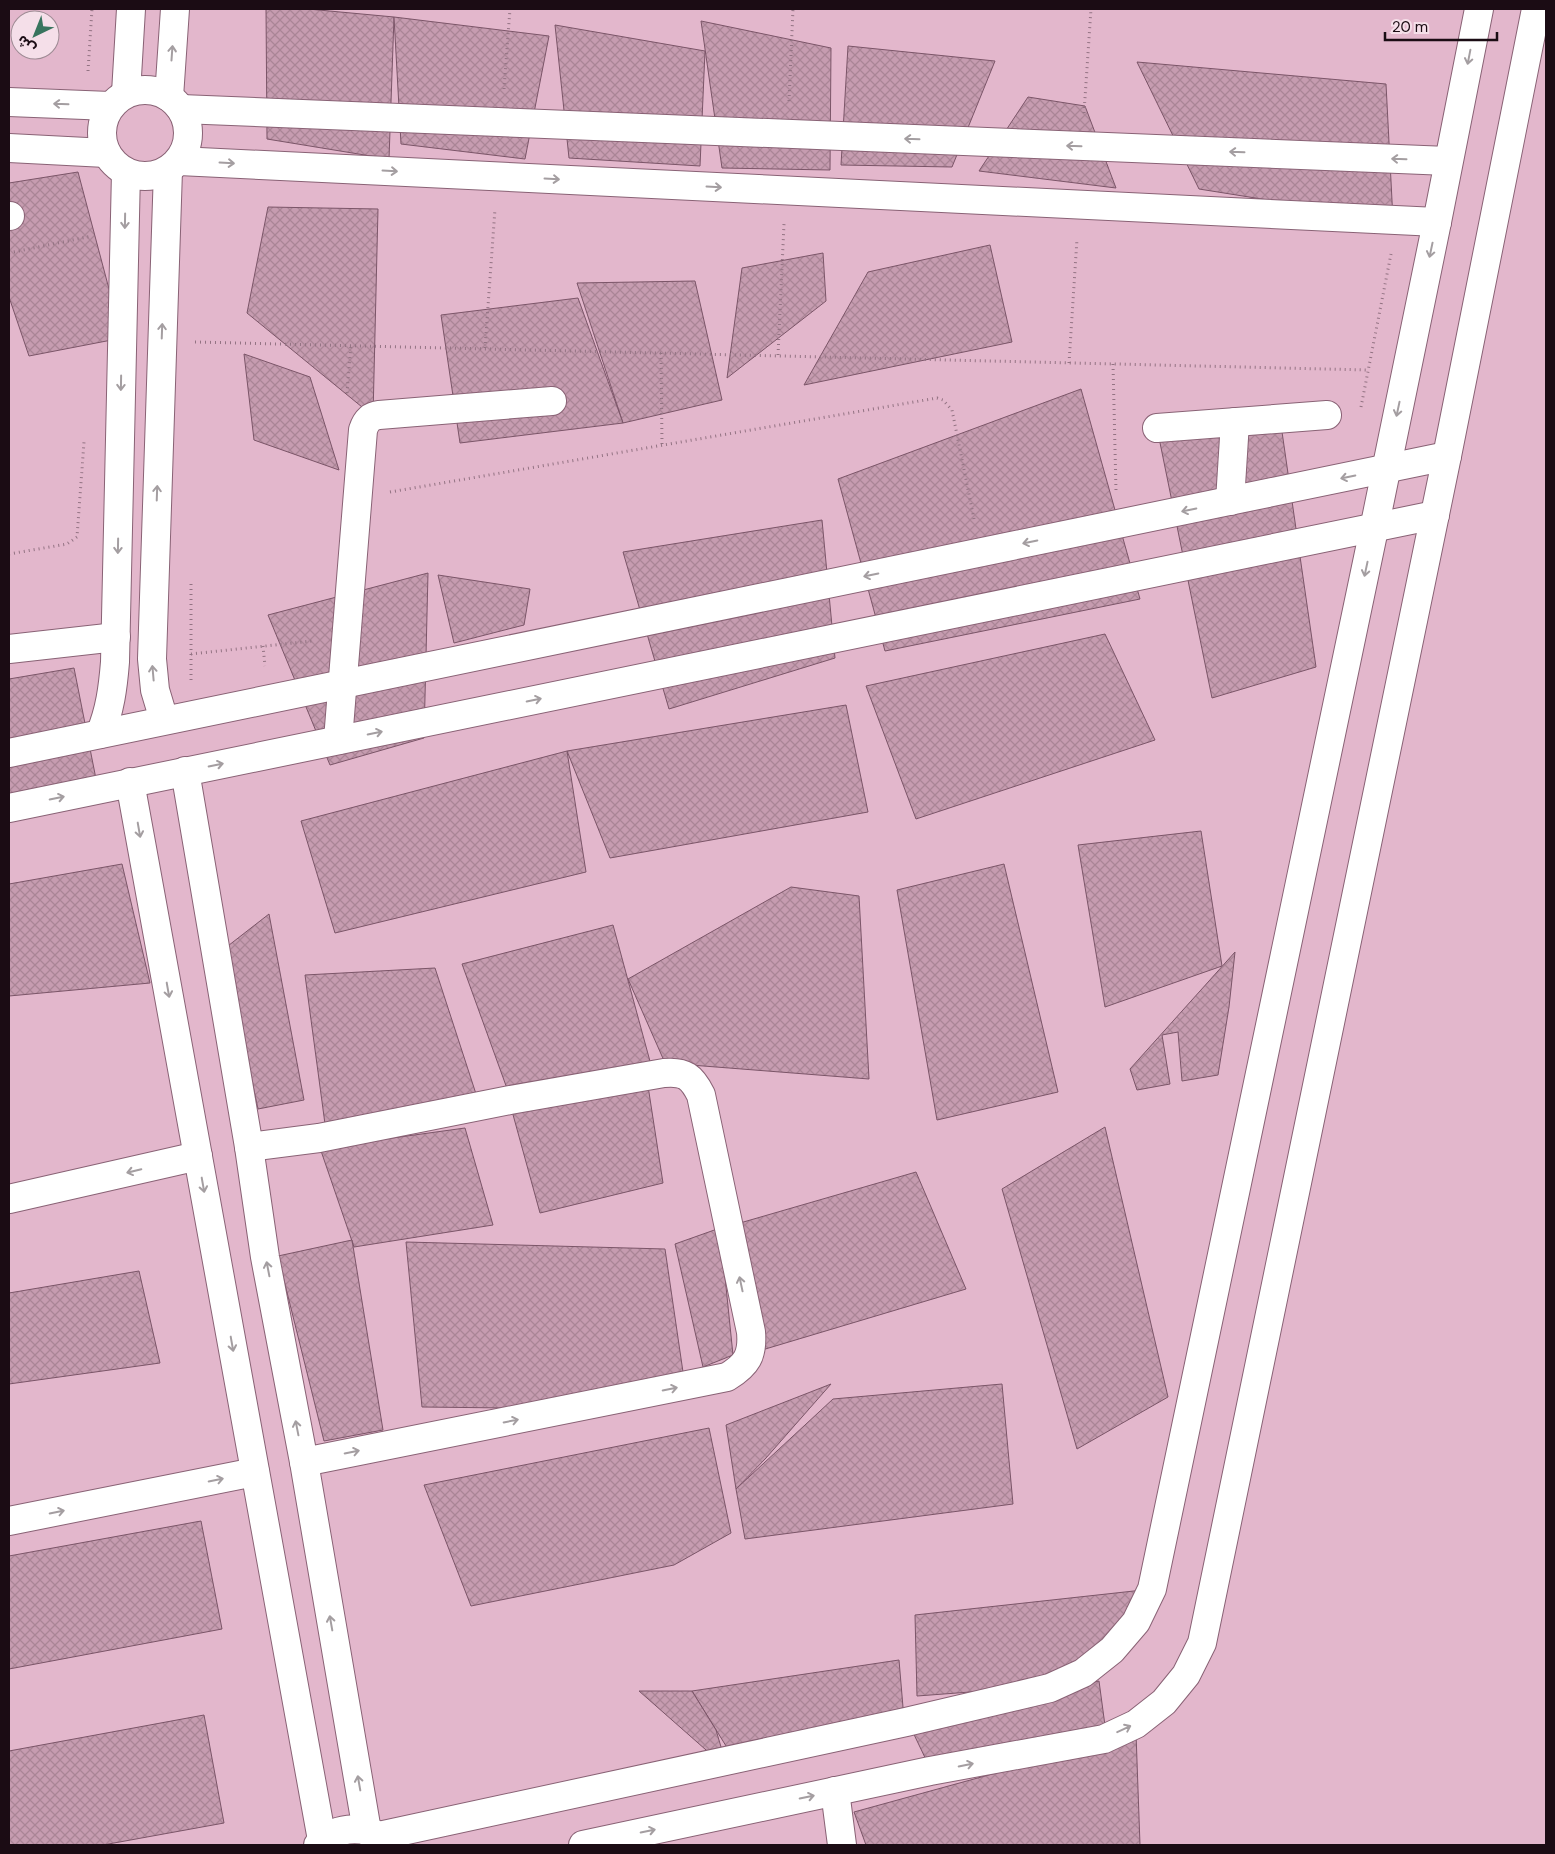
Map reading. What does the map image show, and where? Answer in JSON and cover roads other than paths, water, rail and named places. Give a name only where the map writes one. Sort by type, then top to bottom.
[{"type":"street","points":[[131,9],[118,100],[102,124],[101,134],[106,153],[115,164],[136,176],[147,176],[173,165],[1437,222]]},
{"type":"street","points":[[175,9],[175,103]]},
{"type":"street","points":[[130,782],[256,1472],[320,1842],[336,1832],[352,1829],[378,1838],[906,1722],[1050,1688],[1083,1673],[1112,1650],[1136,1622],[1152,1589],[1374,529],[1479,9]]},
{"type":"street","points":[[583,1845],[930,1771],[1104,1739],[1136,1724],[1164,1702],[1186,1675],[1202,1643],[1435,515],[1536,9]]},
{"type":"street","points":[[9,102],[118,100],[140,89],[155,91],[175,103],[187,122],[186,148],[173,165],[152,659],[155,690],[164,720]]},
{"type":"street","points":[[175,103],[501,122],[1448,161]]},
{"type":"street","points":[[9,148],[106,153]]},
{"type":"street","points":[[100,734],[107,718],[116,662],[126,172]]},
{"type":"street","points":[[338,740],[365,424],[373,416],[552,402]]},
{"type":"street","points":[[1157,428],[1328,415]]},
{"type":"street","points":[[1230,501],[1235,422]]},
{"type":"street","points":[[9,753],[1447,456]]},
{"type":"street","points":[[9,808],[1435,515]]},
{"type":"street","points":[[9,649],[116,637]]},
{"type":"street","points":[[185,772],[249,1147],[265,1257],[378,1838]]},
{"type":"street","points":[[249,1147],[319,1138],[503,1101],[664,1073],[676,1072],[688,1076],[696,1084],[701,1095],[751,1332],[752,1346],[748,1359],[740,1370],[727,1377],[304,1462]]},
{"type":"street","points":[[9,1199],[198,1156]]},
{"type":"street","points":[[9,1521],[256,1472]]},
{"type":"street","points":[[835,1791],[842,1845]]}]
